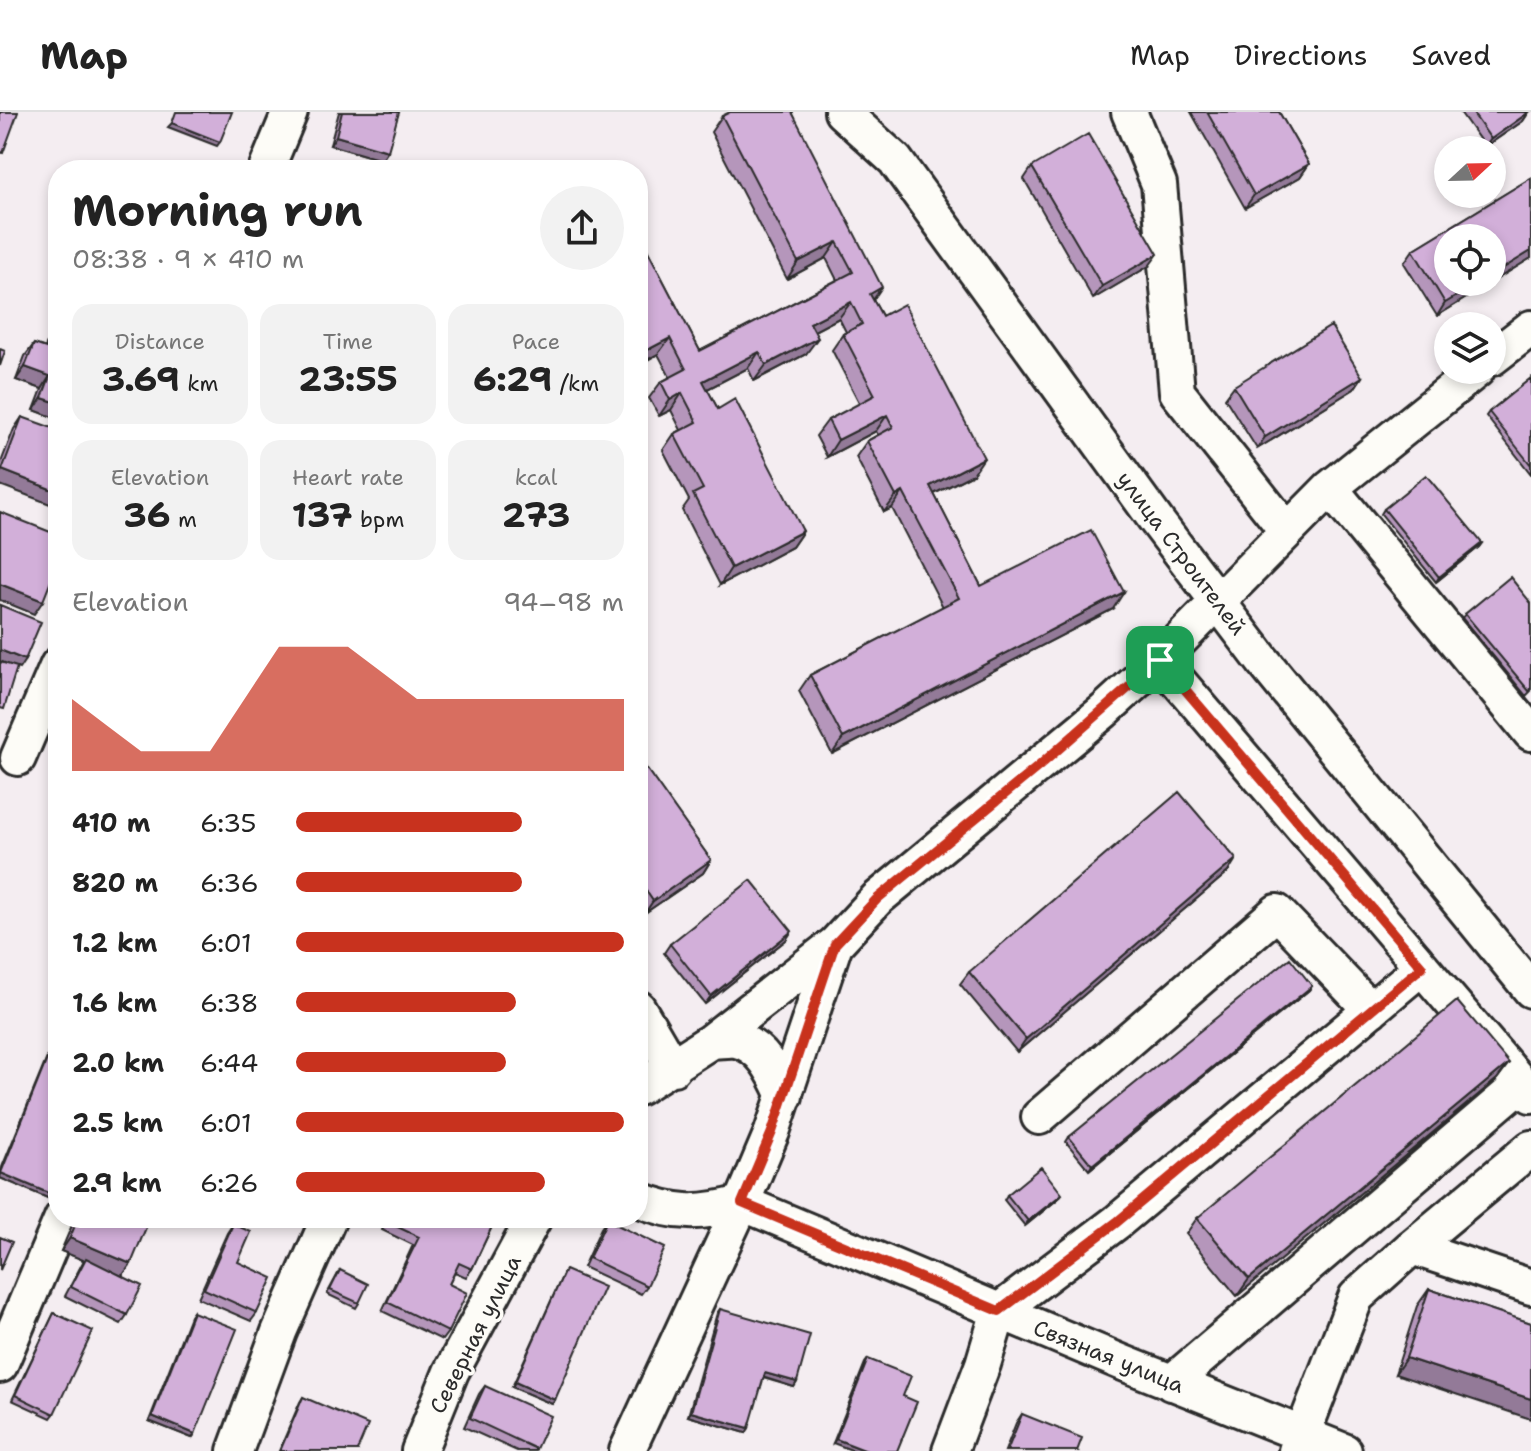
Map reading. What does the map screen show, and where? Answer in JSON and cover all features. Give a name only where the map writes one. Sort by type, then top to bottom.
[{"type":"street","points":[[270,160],[290,112]]},
{"type":"street","name":"улица Строителей","points":[[842,112],[895,160],[1217,601],[1309,720],[1531,990]]},
{"type":"street","points":[[1129,112],[1159,184],[1177,392],[1287,531]]},
{"type":"street","points":[[1506,348],[1530,330]]},
{"type":"street","points":[[648,1082],[711,1041],[835,944],[877,899],[1039,766],[1160,660],[1330,488],[1460,384]]},
{"type":"street","points":[[1330,488],[1531,733]]},
{"type":"street","points":[[1160,660],[1526,1090],[1171,1383]]},
{"type":"street","points":[[18,758],[48,688]]},
{"type":"street","points":[[1039,1117],[1277,912],[1371,1010]]},
{"type":"street","points":[[627,1451],[742,1203],[785,1096],[835,944]]},
{"type":"street","points":[[950,1451],[983,1364],[999,1311],[1117,1222],[1422,967]]},
{"type":"street","points":[[648,1025],[673,1068]]},
{"type":"street","points":[[711,1041],[736,1040],[752,1047],[772,1070],[785,1096]]},
{"type":"street","points":[[1300,1442],[1356,1297],[1531,1148]]},
{"type":"street","points":[[648,1202],[678,1212],[715,1211],[742,1203]]},
{"type":"street","name":"Связная улица","points":[[742,1203],[1171,1383],[1300,1442],[1344,1451]]},
{"type":"street","points":[[0,1365],[58,1228]]},
{"type":"street","points":[[235,1451],[279,1332],[325,1228]]},
{"type":"street","name":"Северная улица","points":[[419,1451],[451,1372],[529,1228]]},
{"type":"street","points":[[1412,1247],[1531,1287]]},
{"type":"building","points":[[0,112],[18,112],[3,153],[0,152]]},
{"type":"building","points":[[176,112],[232,112],[220,142],[172,123]]},
{"type":"building","points":[[342,112],[399,112],[388,151],[336,136]]},
{"type":"building","points":[[730,112],[792,112],[882,287],[870,294],[882,316],[904,304],[984,458],[930,486],[981,586],[1091,530],[1124,592],[843,738],[810,675],[959,598],[903,492],[896,496],[867,441],[893,427],[887,415],[838,440],[828,420],[875,395],[843,334],[862,324],[851,302],[810,323],[818,338],[766,365],[759,352],[703,381],[718,409],[735,399],[803,531],[731,568],[693,494],[703,489],[674,434],[697,422],[682,393],[670,400],[661,382],[686,369],[670,338],[648,350],[648,251],[700,351],[853,272],[837,242],[798,262],[722,116]]},
{"type":"building","points":[[1207,112],[1279,112],[1309,164],[1254,195]]},
{"type":"building","points":[[1472,112],[1529,112],[1495,136],[1489,136]]},
{"type":"building","points":[[1088,134],[1158,254],[1102,286],[1032,167]]},
{"type":"building","points":[[1531,178],[1531,251],[1506,266],[1506,224],[1456,224],[1482,208],[1506,208],[1506,193]]},
{"type":"building","points":[[1434,237],[1434,285],[1413,250]]},
{"type":"building","points":[[1441,296],[1457,296],[1445,303]]},
{"type":"building","points":[[1331,326],[1362,377],[1265,437],[1234,386]]},
{"type":"building","points":[[34,344],[48,349],[48,375],[25,367]]},
{"type":"building","points":[[0,349],[5,351],[0,366]]},
{"type":"building","points":[[1531,378],[1531,465],[1489,412]]},
{"type":"building","points":[[48,382],[48,400],[42,398]]},
{"type":"building","points":[[22,417],[48,426],[48,488],[2,470]]},
{"type":"building","points":[[1426,475],[1482,543],[1439,577],[1384,509]]},
{"type":"building","points":[[0,512],[48,531],[48,588],[43,601],[0,584]]},
{"type":"building","points":[[1510,577],[1531,603],[1529,691],[1465,614]]},
{"type":"building","points":[[0,605],[41,622],[25,660],[0,650]]},
{"type":"building","points":[[0,662],[17,667],[4,709],[0,708]]},
{"type":"building","points":[[648,771],[711,860],[653,901],[648,894]]},
{"type":"building","points":[[1179,792],[1236,859],[1026,1039],[969,972]]},
{"type":"building","points":[[751,880],[792,931],[711,996],[670,944]]},
{"type":"building","points":[[1290,958],[1312,986],[1092,1165],[1069,1137]]},
{"type":"building","points":[[1457,1001],[1509,1063],[1249,1279],[1197,1218]]},
{"type":"building","points":[[48,1057],[48,1193],[1,1173]]},
{"type":"building","points":[[1041,1167],[1062,1194],[1028,1221],[1007,1195]]},
{"type":"building","points":[[74,1228],[146,1228],[131,1264],[70,1238]]},
{"type":"building","points":[[231,1228],[251,1232],[238,1262],[273,1278],[257,1313],[204,1289]]},
{"type":"building","points":[[400,1228],[491,1228],[472,1269],[459,1263],[449,1284],[467,1293],[448,1332],[387,1302],[419,1237]]},
{"type":"building","points":[[603,1228],[624,1228],[665,1248],[647,1286],[589,1258]]},
{"type":"building","points":[[0,1237],[12,1242],[0,1270]]},
{"type":"building","points":[[86,1258],[142,1286],[127,1315],[71,1287]]},
{"type":"building","points":[[340,1270],[368,1284],[359,1303],[330,1290]]},
{"type":"building","points":[[565,1270],[604,1287],[555,1400],[515,1382]]},
{"type":"building","points":[[1429,1289],[1531,1323],[1531,1399],[1406,1358]]},
{"type":"building","points":[[720,1309],[810,1335],[797,1382],[765,1373],[749,1428],[691,1412]]},
{"type":"building","points":[[193,1312],[237,1329],[195,1434],[152,1416]]},
{"type":"building","points":[[54,1313],[93,1331],[54,1414],[15,1395]]},
{"type":"building","points":[[868,1359],[911,1376],[903,1396],[917,1402],[897,1451],[867,1451],[836,1439]]},
{"type":"building","points":[[485,1386],[551,1416],[536,1449],[470,1418]]},
{"type":"building","points":[[303,1397],[368,1425],[357,1451],[280,1451]]},
{"type":"building","points":[[1022,1414],[1082,1438],[1077,1451],[1007,1451]]},
{"type":"route","points":[[1160,660],[1422,967],[1117,1222],[999,1311],[742,1203],[785,1096],[835,944],[877,899],[1039,766],[1160,660]]}]
